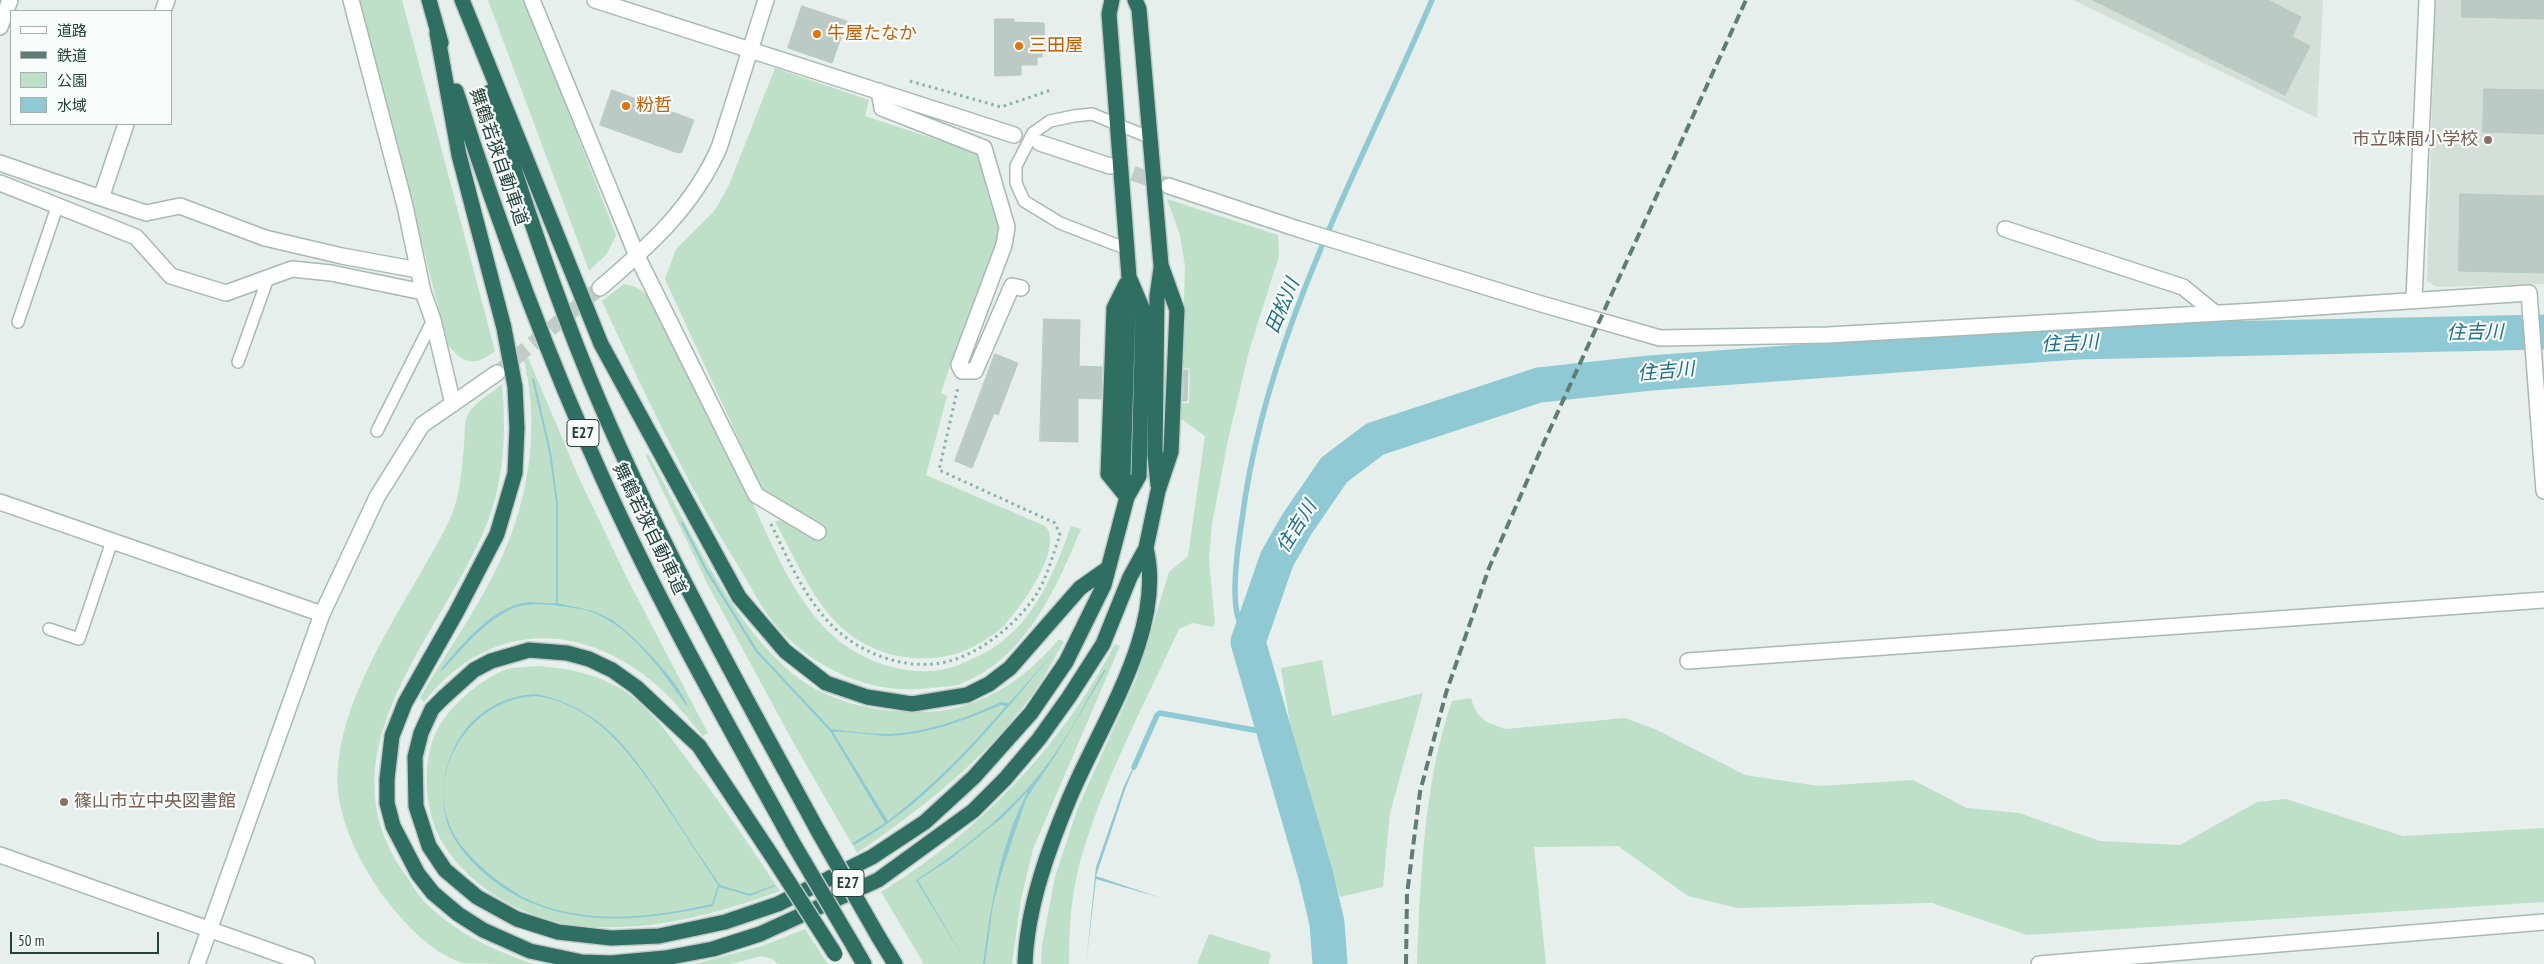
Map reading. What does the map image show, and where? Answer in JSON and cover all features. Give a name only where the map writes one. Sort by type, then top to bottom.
[{"type":"highway","name":"舞鶴若狭自動車道","points":[[429,0],[437,33],[475,150],[526,294],[562,385],[603,480],[693,662],[793,843],[864,964]]},
{"type":"highway","name":"舞鶴若狭自動車道","points":[[462,0],[531,221],[589,377],[628,466],[720,652],[818,831],[895,964]]},
{"type":"highway","points":[[462,0],[602,344],[739,597],[785,652],[826,683],[867,697],[912,704],[967,695],[989,684],[1010,668],[1080,588],[1107,568]]},
{"type":"highway","points":[[838,959],[772,856],[699,746],[636,687],[612,670],[567,653],[529,650],[491,661],[474,670],[432,709],[420,733],[415,757],[416,806],[429,846],[445,870],[477,897],[517,919],[558,932],[611,938],[659,936],[725,922],[778,904],[872,857],[924,822],[974,777],[1031,713],[1066,662],[1104,585],[1127,498],[1123,476],[1130,277],[1109,14],[1112,0]]},
{"type":"highway","points":[[437,33],[459,154],[504,328],[515,387],[517,428],[515,473],[497,534],[456,614],[405,703],[392,736],[387,803],[401,842],[418,874],[433,893],[458,914],[483,930],[530,951],[582,962],[634,962],[713,949],[760,934],[878,880],[973,811],[1039,739],[1103,644],[1130,577],[1146,548],[1158,491],[1172,452],[1177,310],[1162,265],[1140,9],[1135,0]]},
{"type":"highway","points":[[1025,964],[1026,941],[1053,841],[1070,796],[1124,681],[1138,641],[1150,589],[1151,569],[1146,548]]},
{"type":"street","points":[[0,27],[10,0]]},
{"type":"street","points":[[351,0],[405,206],[423,292],[433,320],[453,404]]},
{"type":"street","points":[[532,0],[637,256],[756,495],[818,532]]},
{"type":"street","points":[[595,0],[1014,135]]},
{"type":"street","points":[[600,288],[637,256],[681,212],[697,191],[710,168],[766,0]]},
{"type":"street","points":[[2414,300],[2427,0]]},
{"type":"street","points":[[879,91],[882,108],[984,148],[1007,228],[1004,245],[959,365],[962,371],[975,371],[1012,286],[1021,288]]},
{"type":"street","points":[[101,198],[126,125]]},
{"type":"street","points":[[1040,143],[1110,166]]},
{"type":"street","points":[[0,163],[146,213],[180,206],[266,238],[342,256],[418,270]]},
{"type":"street","points":[[0,183],[136,237],[171,276],[226,293],[292,269],[331,273],[423,292]]},
{"type":"street","points":[[1168,186],[1353,246],[1660,338],[1828,335],[2215,313],[2529,292],[2533,366],[2544,491]]},
{"type":"street","points":[[2005,230],[2183,287],[2215,313]]},
{"type":"street","points":[[197,964],[322,614],[377,496],[422,425],[497,373]]},
{"type":"street","points":[[0,502],[322,614]]},
{"type":"street","points":[[1688,661],[2544,600]]},
{"type":"street","points":[[0,855],[307,964]]},
{"type":"street","points":[[2039,964],[2544,922]]},
{"type":"lane","points":[[1127,249],[1060,223],[1024,201],[1016,183],[1016,166],[1033,133],[1050,121],[1092,114],[1151,138]]},
{"type":"lane","points":[[18,322],[57,207]]},
{"type":"lane","points":[[238,362],[268,278]]},
{"type":"lane","points":[[377,431],[433,320]]},
{"type":"lane","points":[[49,629],[79,639],[112,541]]},
{"type":"path","points":[[879,91],[904,80],[1001,107],[1051,90]]},
{"type":"path","points":[[769,520],[802,586],[826,620],[858,646],[893,661],[926,664],[953,660],[984,645],[1011,624],[1036,594],[1060,535],[1055,523],[939,470],[962,371]]},
{"type":"shaded area","points":[[2073,0],[2323,0],[2317,118]]},
{"type":"shaded area","name":"市立味間小学校","points":[[2435,0],[2544,0],[2544,284],[2437,287],[2427,281]]},
{"type":"green space","points":[[360,0],[402,0],[495,351],[475,361],[464,359],[448,345]]},
{"type":"green space","points":[[488,0],[525,0],[616,235],[607,254],[589,271]]},
{"type":"green space","points":[[775,68],[869,100],[865,116],[974,152],[979,156],[987,192],[999,226],[998,245],[965,341],[959,339],[941,393],[947,396],[926,475],[1045,526],[1050,535],[1050,547],[1039,576],[1014,614],[995,634],[963,651],[946,656],[927,658],[909,658],[890,654],[873,648],[857,639],[831,617],[813,592],[775,522],[780,520],[815,537],[761,488],[665,279],[676,249],[715,210],[729,185]]},
{"type":"green space","points":[[1167,199],[1278,235],[1279,256],[1249,351],[1228,440],[1212,524],[1209,558],[1215,625],[1212,627],[1192,623],[1179,629],[1112,773],[1089,832],[1074,887],[1070,925],[1069,964],[1041,964],[1042,945],[1055,877],[1078,807],[1137,677],[1169,572],[1188,556],[1205,436],[1181,419],[1181,403],[1189,403],[1190,369],[1182,368],[1185,266],[1180,235]]},
{"type":"green space","points":[[624,284],[640,290],[652,301],[688,370],[781,564],[792,583],[816,618],[830,633],[858,654],[893,667],[929,671],[947,669],[990,650],[1008,637],[1021,624],[1042,594],[1071,526],[1081,529],[1049,598],[1036,620],[1020,640],[1003,658],[983,673],[960,684],[945,687],[907,689],[886,688],[844,675],[824,665],[789,639],[764,609],[718,533],[665,435],[617,334],[602,301]]},
{"type":"green space","points":[[527,355],[579,478],[627,578],[708,733],[703,736],[660,688],[630,666],[600,650],[569,641],[538,638],[507,643],[478,655],[450,675],[424,702],[420,698],[482,596],[503,554],[519,511],[531,445],[528,378],[523,357]]},
{"type":"green space","points":[[502,384],[503,452],[498,485],[489,518],[469,561],[398,691],[381,736],[375,781],[381,826],[404,873],[421,898],[461,931],[490,947],[534,964],[463,963],[439,951],[417,934],[397,914],[381,893],[357,852],[341,808],[338,773],[343,736],[355,698],[372,660],[453,512],[460,483],[465,425],[468,414],[479,402]]},
{"type":"green space","points":[[648,454],[712,571],[749,628],[770,653],[793,674],[821,692],[852,704],[900,712],[938,711],[958,707],[978,701],[1013,682],[1045,655],[1059,639],[1064,642],[1039,685],[979,757],[908,817],[857,853],[793,742],[708,585],[646,456]]},
{"type":"green space","points":[[1115,644],[1120,646],[1033,849],[1021,899],[1012,964],[924,964],[881,892],[952,842],[1015,784],[1070,718],[1094,682]]},
{"type":"green space","points":[[1322,660],[1332,716],[1423,693],[1390,813],[1383,887],[1340,897],[1296,762],[1281,668]]},
{"type":"green space","points":[[538,666],[559,668],[599,678],[618,687],[638,701],[664,728],[699,774],[780,891],[704,915],[652,925],[600,927],[573,925],[534,915],[497,897],[480,885],[452,856],[435,827],[428,797],[427,765],[430,750],[441,723],[449,712],[478,685],[508,669]]},
{"type":"green space","points":[[1471,698],[1476,711],[1483,719],[1505,729],[1625,718],[1657,730],[1745,775],[1819,786],[1913,780],[1967,808],[2019,813],[2100,841],[2180,845],[2257,802],[2286,799],[2403,836],[2544,828],[2544,902],[2027,935],[1932,903],[1738,908],[1688,896],[1618,846],[1534,847],[1546,964],[1417,964],[1425,831],[1435,764],[1452,701]]},
{"type":"green space","points":[[805,929],[828,964],[778,964],[772,959],[762,956],[731,964],[694,964],[762,946]]},
{"type":"green space","points":[[1209,934],[1271,953],[1269,964],[1197,964]]},
{"type":"water","points":[[534,378],[551,452],[558,504],[558,603],[598,613],[619,625],[642,646],[667,674],[685,699],[688,708],[668,679],[644,650],[630,637],[616,625],[601,616],[575,608],[536,604],[514,608],[503,613],[484,627],[442,671],[441,669],[479,628],[503,611],[515,605],[529,602],[556,603],[556,503],[549,452],[532,379]]},
{"type":"water","points":[[683,522],[707,569],[758,651],[831,729],[878,734],[915,731],[959,719],[1001,702],[1009,703],[1053,654],[985,733],[937,783],[911,806],[854,845],[853,843],[885,823],[830,731],[756,652],[705,570],[681,523]],"holes":[[[1001,705],[1006,706],[950,766],[920,795],[888,821],[833,732],[883,736],[905,735],[947,725]]]},
{"type":"water","points":[[1104,670],[1106,670],[1057,753],[1026,799],[1001,874],[993,905],[985,964],[983,964],[986,942],[998,875],[1010,832],[1028,791],[1003,817],[948,861],[918,880],[967,964],[916,880],[974,839],[1026,790],[1063,742]]},
{"type":"water","points":[[537,694],[560,701],[581,710],[614,735],[641,767],[720,885],[750,894],[775,886],[750,896],[719,887],[713,906],[647,917],[602,918],[559,912],[537,905],[514,894],[491,879],[462,850],[451,833],[445,812],[443,797],[444,782],[448,764],[454,747],[474,720],[502,702],[519,696]],"holes":[[[536,696],[559,702],[579,711],[598,723],[615,739],[644,774],[718,885],[712,904],[690,909],[624,917],[579,914],[558,910],[536,903],[514,892],[480,866],[461,846],[446,813],[444,789],[448,766],[458,744],[472,725],[490,710],[512,700]]]},
{"type":"water","points":[[1142,749],[1126,787],[1096,876],[1161,898],[1096,879],[1086,964],[1096,867],[1124,786]]},
{"type":"building","points":[[2093,0],[2268,0],[2301,17],[2292,37],[2310,46],[2285,95]]},
{"type":"building","points":[[2462,0],[2544,0],[2544,19],[2462,17]]},
{"type":"building","name":"牛屋たなか","points":[[802,6],[847,21],[832,63],[788,48]]},
{"type":"building","points":[[995,19],[1014,19],[1014,22],[1044,23],[1045,47],[1043,47],[1042,57],[1037,57],[1037,65],[1021,65],[1021,75],[995,76]]},
{"type":"building","points":[[2484,89],[2544,90],[2544,134],[2483,132]]},
{"type":"building","points":[[612,90],[694,120],[682,152],[678,153],[600,125]]},
{"type":"building","points":[[2460,194],[2544,196],[2544,273],[2459,271]]},
{"type":"building","points":[[1044,319],[1080,320],[1079,366],[1102,367],[1101,399],[1078,398],[1078,442],[1040,441]]},
{"type":"building","points":[[995,354],[1018,363],[998,415],[994,413],[972,468],[955,461]]},
{"type":"building","points":[[1184,370],[1188,370],[1187,401],[1183,401]]},
{"type":"waterway","name":"田松川","points":[[1248,642],[1240,624],[1236,607],[1236,569],[1240,530],[1254,451],[1271,384],[1293,319],[1319,254],[1432,0]]},
{"type":"waterway","name":"住吉川","points":[[1330,964],[1327,923],[1316,876],[1248,642],[1277,559],[1297,524],[1334,470],[1375,439],[1539,385],[1650,373],[2076,342],[2544,332]]},
{"type":"waterway","points":[[1134,767],[1157,715],[1160,713],[1276,734]]},
{"type":"tunnel","points":[[1111,166],[1165,184]]},
{"type":"tunnel","points":[[497,373],[600,288]]},
{"type":"railway","points":[[1406,964],[1407,894],[1420,792],[1446,693],[1489,568],[1545,440],[1746,0]]},
{"type":"place","name":"牛屋たなか","points":[[817,34]]},
{"type":"place","name":"三田屋","points":[[1019,46]]},
{"type":"place","name":"粉哲","points":[[626,106]]},
{"type":"place","name":"市立味間小学校","points":[[2488,140]]},
{"type":"place","name":"篠山市立中央図書館","points":[[64,802]]}]
